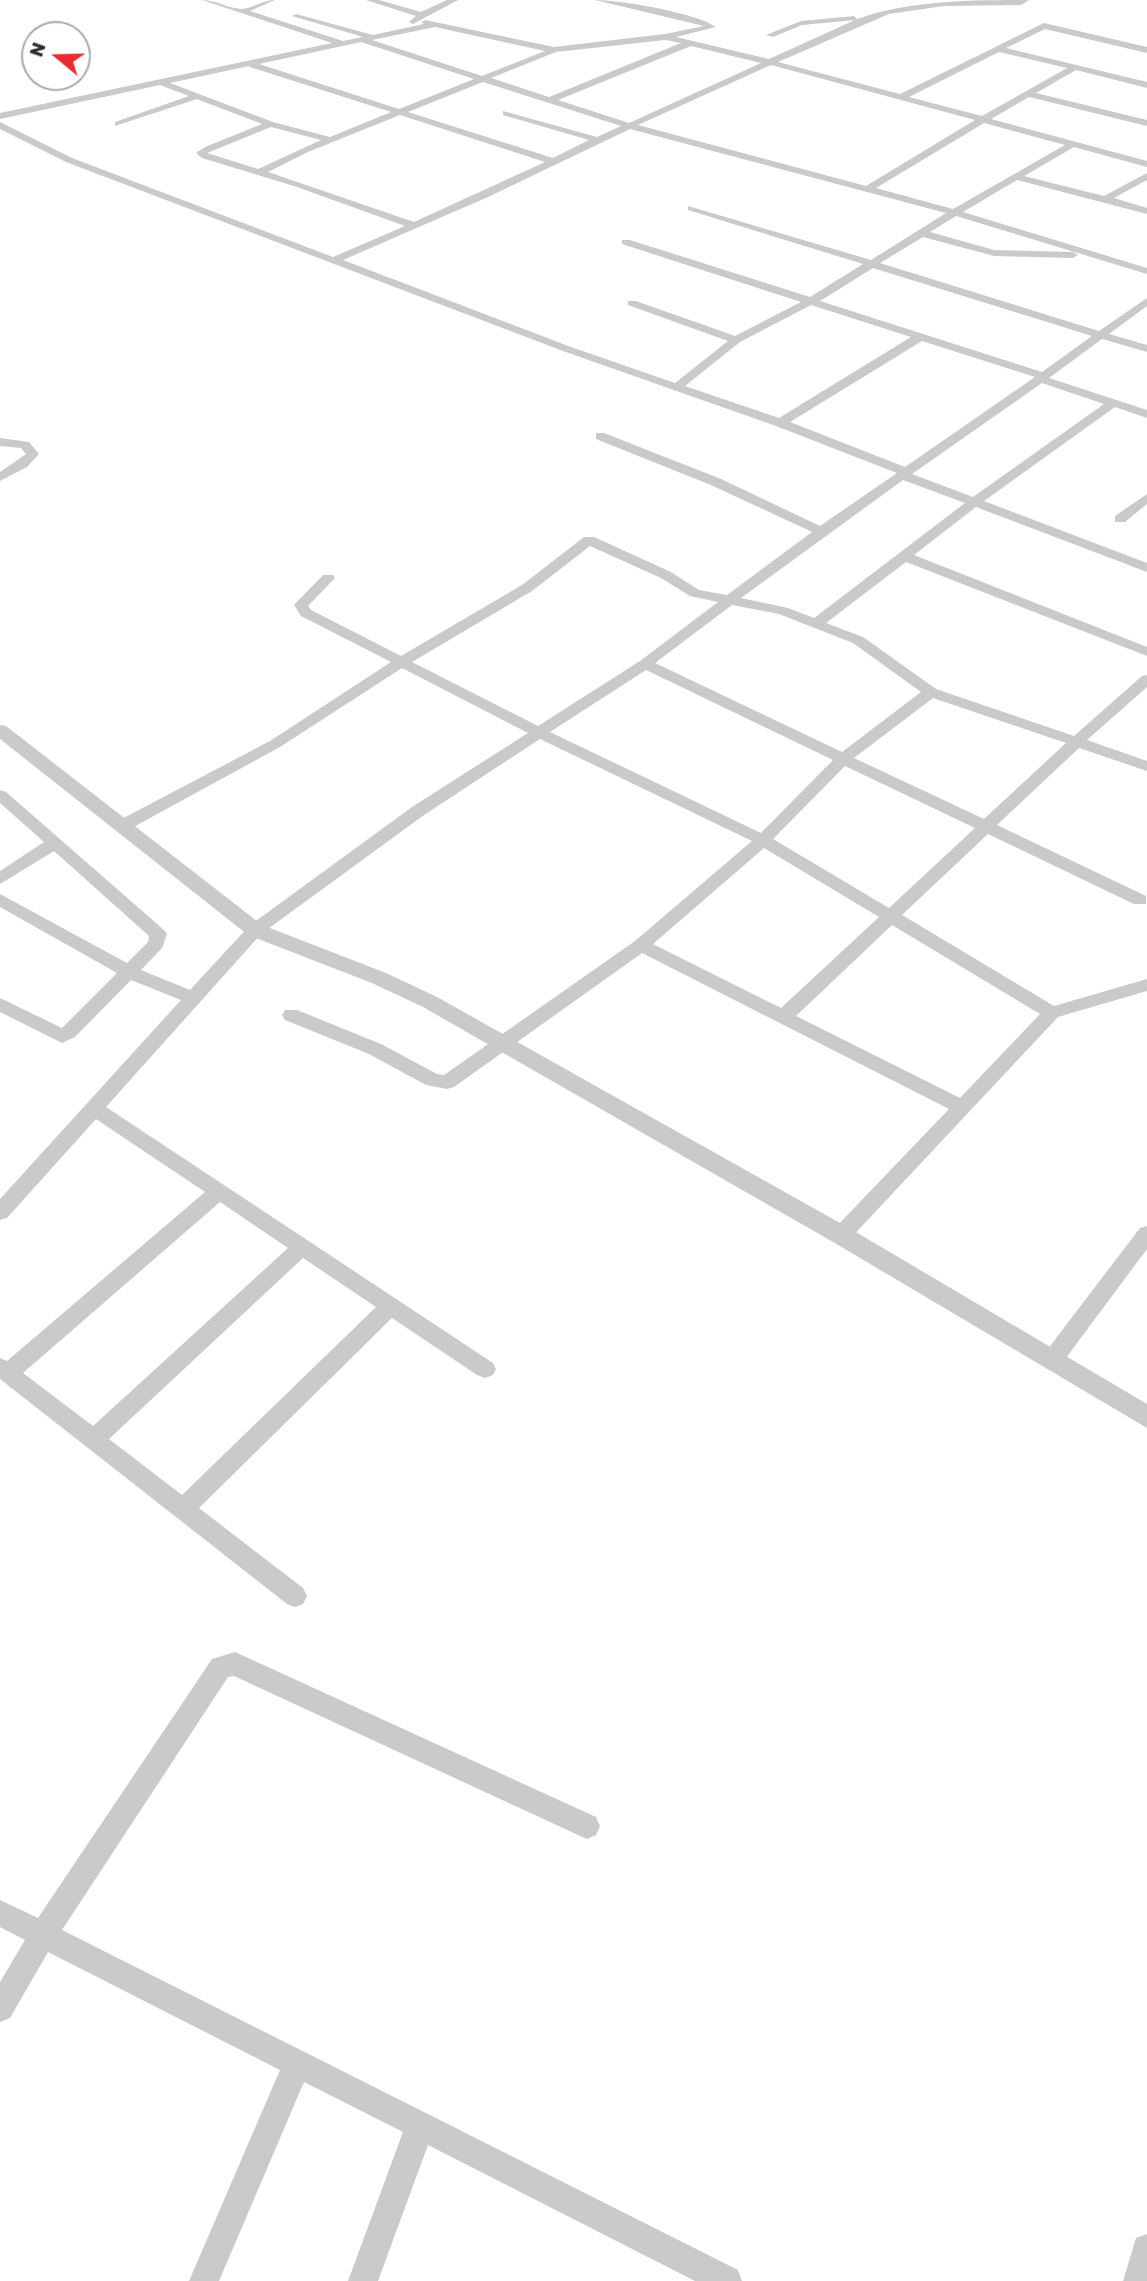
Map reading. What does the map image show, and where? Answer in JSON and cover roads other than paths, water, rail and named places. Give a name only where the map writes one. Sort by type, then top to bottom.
[{"type":"street","points":[[206,0],[344,44]]},
{"type":"street","points":[[241,12],[271,0]]},
{"type":"street","points":[[370,0],[436,24],[554,50]]},
{"type":"street","points":[[397,32],[419,17],[454,0]]},
{"type":"street","points":[[258,173],[331,140],[554,50],[665,37],[712,27],[699,21],[599,0]]},
{"type":"street","points":[[334,260],[484,195],[869,17],[897,9],[944,3],[1021,3],[1025,0]]},
{"type":"street","points":[[296,16],[482,80],[630,126],[1016,229],[1147,271]]},
{"type":"street","points":[[770,35],[801,23],[869,17]]},
{"type":"street","points":[[0,116],[436,24]]},
{"type":"street","points":[[902,97],[1044,26],[1147,50]]},
{"type":"street","points":[[665,37],[902,97],[1147,164]]},
{"type":"street","points":[[1127,46],[1147,37]]},
{"type":"street","points":[[548,100],[690,43]]},
{"type":"street","points":[[998,49],[1147,85]]},
{"type":"street","points":[[252,64],[553,162]]},
{"type":"street","points":[[866,190],[1074,68]]},
{"type":"street","points":[[159,81],[270,124],[331,140]]},
{"type":"street","points":[[1028,94],[1147,123]]},
{"type":"street","points":[[118,124],[198,96]]},
{"type":"street","points":[[506,113],[598,140]]},
{"type":"street","points":[[270,124],[201,153],[413,225]]},
{"type":"street","points":[[0,125],[69,160],[567,349],[780,423],[1147,568]]},
{"type":"street","points":[[678,386],[736,340],[813,300],[1071,145]]},
{"type":"street","points":[[1105,199],[1147,176]]},
{"type":"street","points":[[1016,177],[1147,211]]},
{"type":"street","points":[[692,208],[1147,349]]},
{"type":"street","points":[[924,234],[994,253],[1060,254],[1106,259]]},
{"type":"street","points":[[626,242],[813,300],[1147,414]]},
{"type":"street","points":[[0,1212],[255,930],[418,811],[645,664],[821,531],[1147,301]]},
{"type":"street","points":[[632,303],[736,340]]},
{"type":"street","points":[[780,423],[920,337]]},
{"type":"street","points":[[817,623],[975,502],[1113,403]]},
{"type":"street","points":[[600,436],[716,482],[821,531]]},
{"type":"street","points":[[0,442],[25,445],[33,454],[23,464],[0,477]]},
{"type":"street","points":[[1120,519],[1147,498]]},
{"type":"street","points":[[122,826],[275,744],[401,662],[527,588],[589,540],[666,575],[695,593],[783,611],[858,640],[931,692],[1147,766]]},
{"type":"street","points":[[904,556],[1147,652]]},
{"type":"street","points":[[328,578],[301,605],[306,613],[540,733],[763,840],[1052,1013]]},
{"type":"street","points":[[645,664],[1145,903]]},
{"type":"street","points":[[783,1017],[1076,741],[1147,679]]},
{"type":"street","points":[[291,1015],[375,1049],[433,1080],[447,1082],[641,945],[763,840],[843,759],[931,692]]},
{"type":"street","points":[[0,730],[255,930],[379,978],[430,1002],[841,1235],[1147,1417]]},
{"type":"street","points":[[0,795],[158,934],[156,944],[62,1036],[0,1004]]},
{"type":"street","points":[[0,878],[54,843]]},
{"type":"street","points":[[0,901],[129,972],[193,998]]},
{"type":"street","points":[[641,945],[963,1108]]},
{"type":"street","points":[[841,1235],[1052,1013],[1147,985]]},
{"type":"street","points":[[94,1108],[485,1369]]},
{"type":"street","points":[[220,1191],[4,1370],[295,1596]]},
{"type":"street","points":[[1052,1360],[1147,1234]]},
{"type":"street","points":[[93,1440],[302,1247]]},
{"type":"street","points":[[183,1509],[391,1306]]},
{"type":"street","points":[[0,2008],[43,1935],[221,1667],[235,1664],[587,1826]]},
{"type":"street","points":[[0,1913],[727,2281]]},
{"type":"street","points":[[204,2281],[297,2064]]},
{"type":"street","points":[[363,2281],[420,2126]]},
{"type":"street","points":[[1138,2281],[1147,2249]]}]
